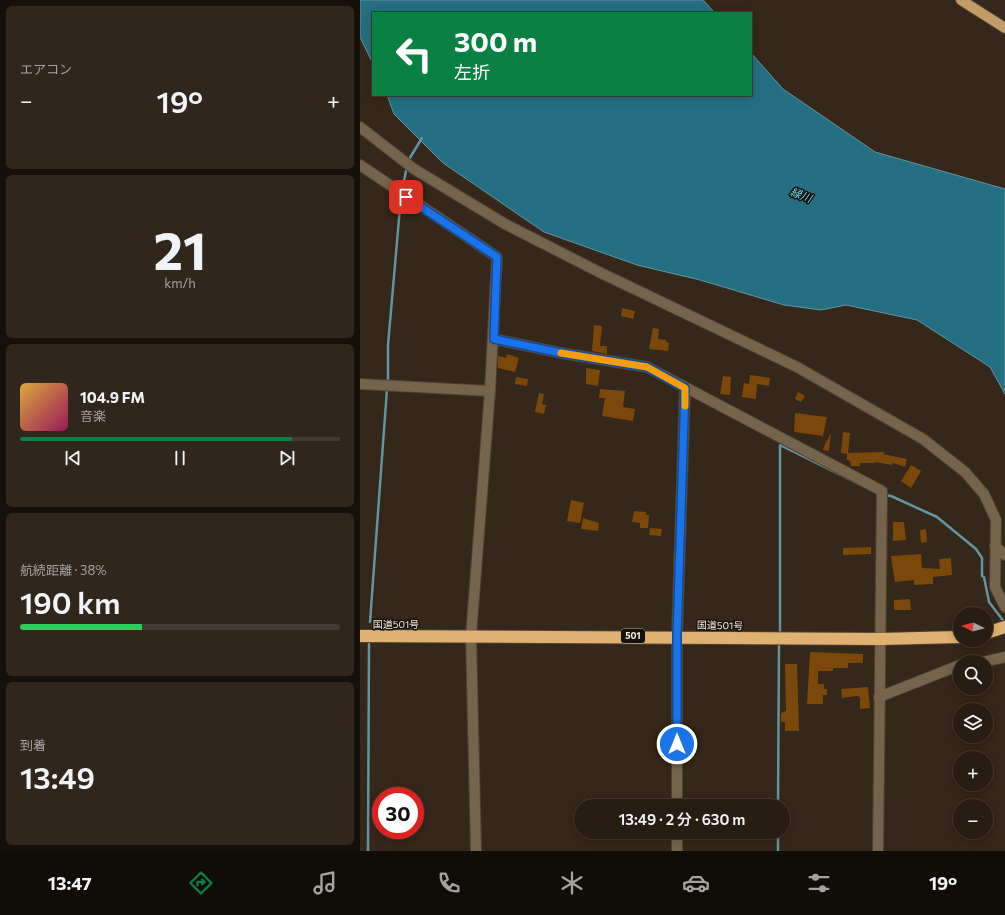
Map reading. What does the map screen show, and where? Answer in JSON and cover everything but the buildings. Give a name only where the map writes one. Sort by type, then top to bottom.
[{"type":"highway","points":[[993,631],[1005,627]]},
{"type":"highway","name":"国道501号","points":[[360,636],[677,636],[880,639],[953,637]]},
{"type":"main road","points":[[961,0],[1005,28]]},
{"type":"street","points":[[360,126],[414,168],[505,224],[599,272],[797,367],[922,439],[965,472],[984,494],[996,520],[995,587],[1005,607]]},
{"type":"street","points":[[360,165],[497,257],[494,339],[471,636],[476,851]]},
{"type":"street","points":[[494,339],[561,353],[647,367],[685,388],[711,399],[882,491],[878,851]]},
{"type":"street","points":[[360,384],[490,391]]},
{"type":"street","points":[[677,799],[677,636],[685,388]]},
{"type":"street","points":[[995,546],[1005,555]]},
{"type":"street","points":[[993,660],[1005,657]]},
{"type":"street","points":[[879,697],[953,668]]},
{"type":"street","points":[[677,839],[677,851]]},
{"type":"water","points":[[360,0],[703,0],[714,12],[372,12],[372,62],[360,37]]},
{"type":"water","name":"緑川","points":[[752,54],[783,89],[875,152],[1005,189],[1005,394],[990,367],[917,320],[846,305],[821,310],[784,305],[700,280],[637,265],[544,232],[443,163],[394,114],[387,96],[752,96]]},
{"type":"waterway","points":[[408,161],[422,138]]},
{"type":"waterway","points":[[402,191],[407,166]]},
{"type":"waterway","points":[[388,384],[388,345],[401,196]]},
{"type":"waterway","points":[[370,622],[387,389]]},
{"type":"waterway","points":[[780,636],[780,445],[867,488]]},
{"type":"waterway","points":[[884,495],[891,496],[937,517],[976,549],[982,558],[982,576],[984,577],[989,602],[1005,623]]},
{"type":"waterway","points":[[778,799],[779,643]]},
{"type":"waterway","points":[[368,851],[369,644]]},
{"type":"waterway","points":[[778,839],[778,851]]},
{"type":"slow traffic","points":[[561,353],[647,367],[685,388],[685,406]]},
{"type":"route","points":[[406,197],[497,257],[494,339],[561,353],[647,367],[685,388],[677,636],[677,744]]}]
